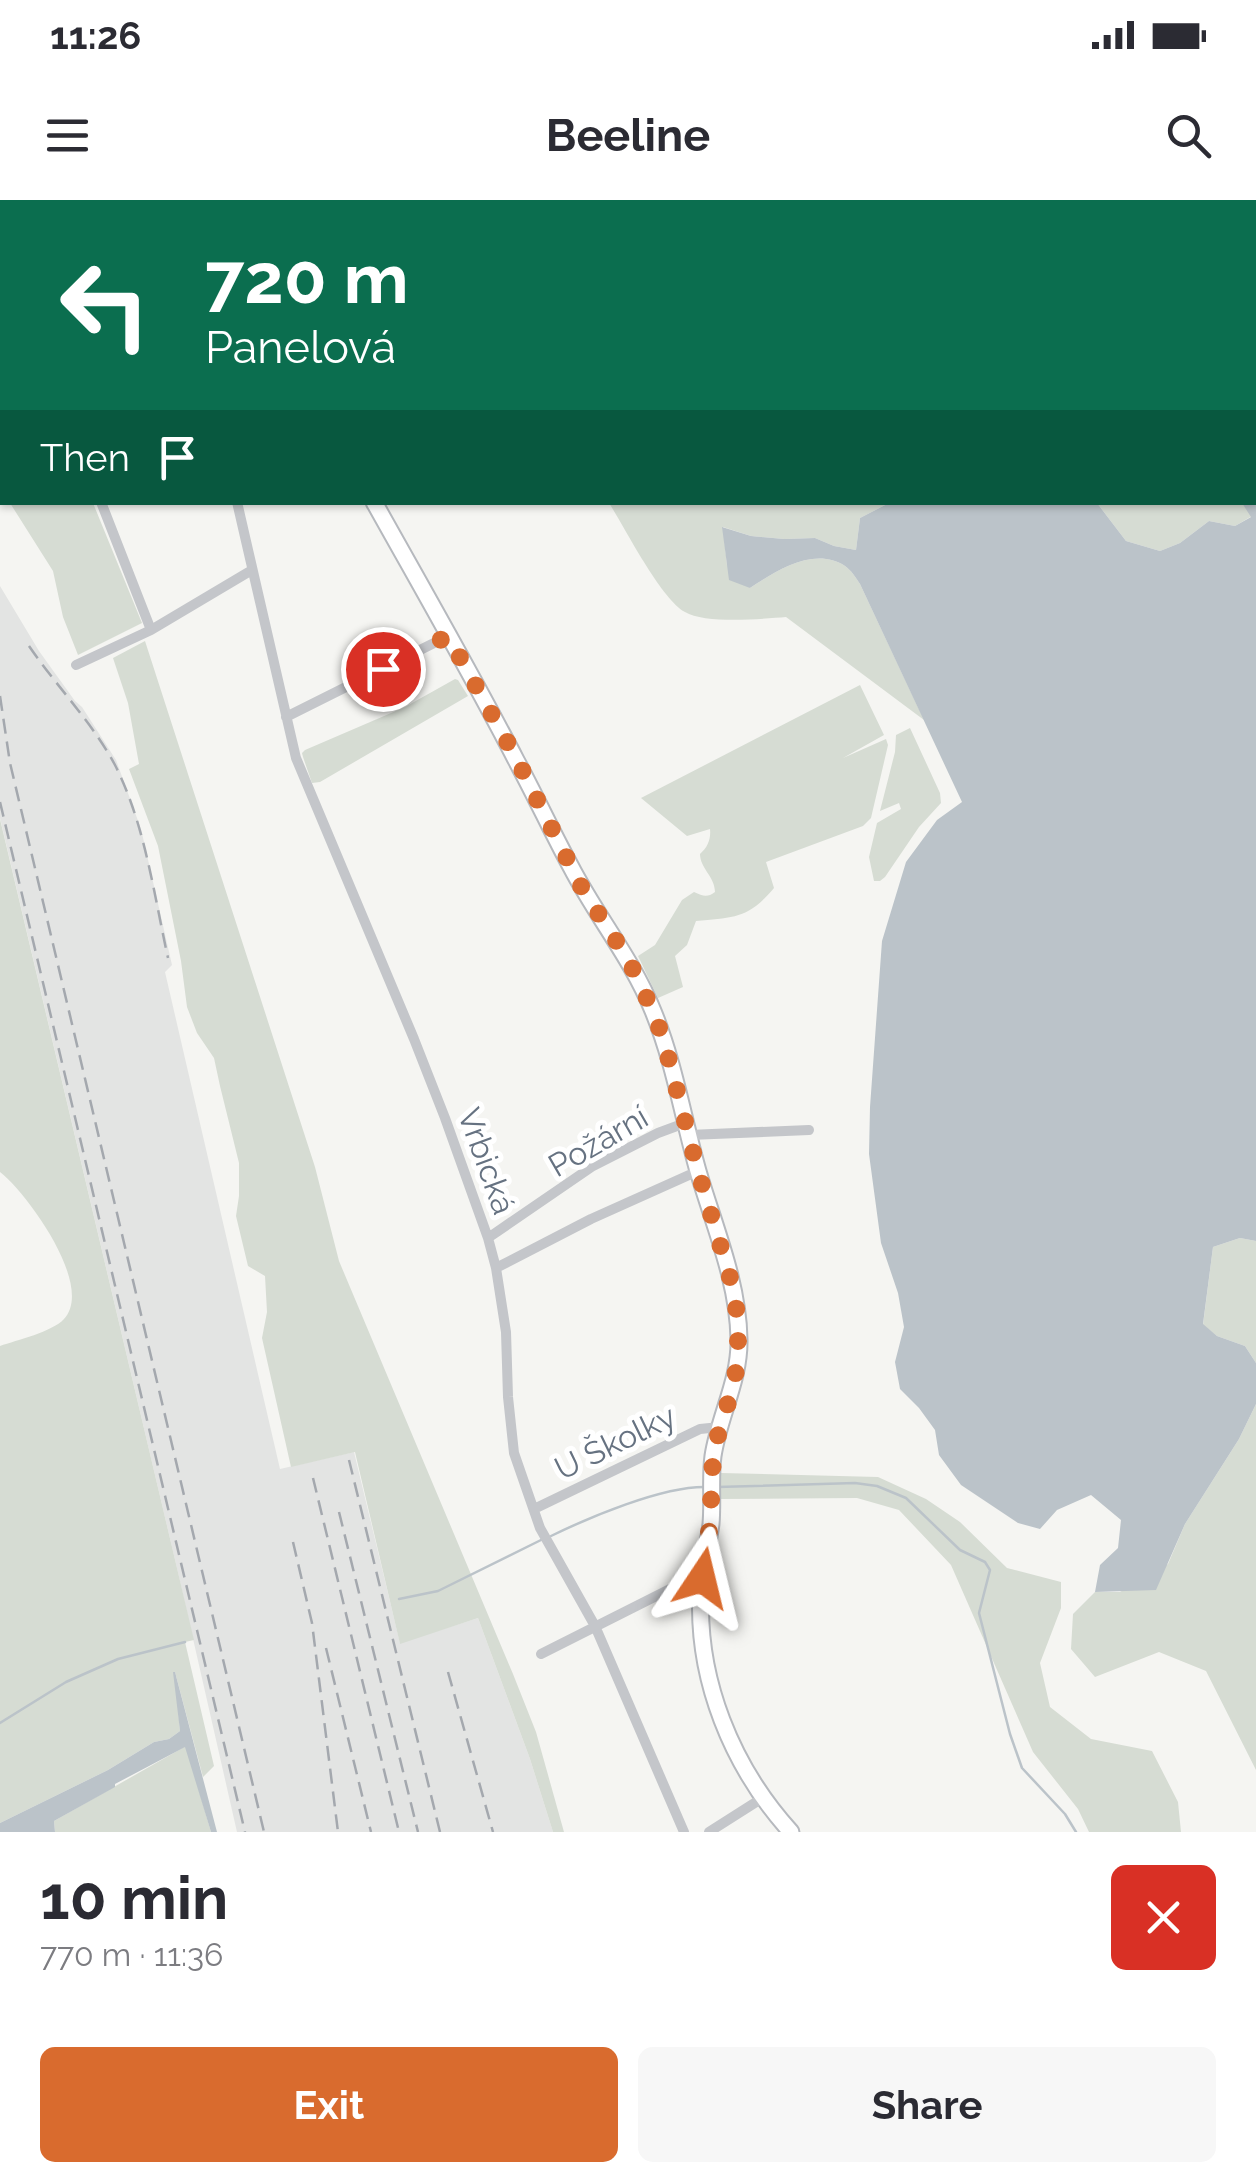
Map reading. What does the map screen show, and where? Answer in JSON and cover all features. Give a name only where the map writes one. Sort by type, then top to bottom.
[{"type":"main road","points":[[376,505],[514,754],[583,890],[640,981],[664,1041],[732,1284],[738,1319],[735,1378],[720,1427],[712,1474],[702,1578],[702,1634],[716,1704],[736,1750],[764,1798],[791,1832]]},
{"type":"street","points":[[102,505],[151,630]]},
{"type":"street","name":"Vrbická","points":[[238,505],[296,758],[420,1055],[488,1238],[506,1332],[514,1453],[540,1528],[595,1626],[684,1832]]},
{"type":"street","points":[[76,665],[151,630],[252,570]]},
{"type":"street","points":[[286,718],[448,636]]},
{"type":"street","points":[[687,1129],[809,1130]]},
{"type":"street","name":"Požární","points":[[488,1238],[593,1166],[658,1133],[687,1129]]},
{"type":"street","name":"Požární","points":[[496,1268],[698,1171]]},
{"type":"street","name":"U Školky","points":[[534,1509],[700,1429],[720,1427]]},
{"type":"street","points":[[541,1654],[686,1581],[702,1578]]},
{"type":"street","points":[[709,1832],[764,1798]]},
{"type":"shaded area","points":[[11,505],[94,505],[142,623],[78,655],[63,617],[53,571]]},
{"type":"shaded area","points":[[610,505],[885,505],[860,518],[856,550],[815,538],[751,536],[723,527],[727,565],[750,588],[783,568],[808,560],[833,561],[847,568],[860,584],[924,720],[786,617],[694,616],[676,605]]},
{"type":"shaded area","points":[[885,505],[1099,505],[1126,541],[1160,551],[1180,543],[1209,521],[1235,526],[1251,517],[1243,505],[1256,505],[1256,1241],[1240,1238],[1213,1247],[1203,1324],[1217,1336],[1245,1346],[1256,1363],[1256,1404],[1239,1439],[1185,1524],[1156,1590],[1095,1592],[1100,1565],[1118,1548],[1121,1520],[1091,1495],[1057,1510],[1040,1529],[1018,1523],[961,1485],[939,1455],[935,1430],[900,1389],[895,1362],[904,1327],[898,1293],[881,1243],[869,1154],[882,941],[906,862],[937,820],[962,802],[851,572],[833,561],[808,560],[783,568],[750,588],[729,580],[722,527],[751,536],[815,538],[856,550],[860,518]]},
{"type":"shaded area","points":[[1099,505],[1244,505],[1252,516],[1235,526],[1209,521],[1180,543],[1160,551],[1126,541]]},
{"type":"shaded area","points":[[0,586],[39,651],[116,760],[141,829],[172,965],[165,972],[280,1469],[354,1452],[400,1643],[478,1618],[553,1832],[237,1832],[0,818]]},
{"type":"shaded area","points":[[145,641],[315,1167],[339,1261],[536,1732],[564,1832],[553,1832],[478,1618],[400,1644],[355,1452],[291,1467],[262,1338],[267,1312],[265,1276],[248,1266],[236,1216],[239,1163],[214,1058],[197,1033],[187,1007],[158,846],[129,769],[139,764],[128,703],[113,658]]},
{"type":"shaded area","points":[[455,679],[468,696],[320,782],[312,783],[302,753],[305,750],[405,707]]},
{"type":"shaded area","points":[[860,685],[884,735],[843,758],[886,739],[888,745],[871,818],[863,826],[766,862],[774,888],[748,911],[696,921],[687,945],[675,956],[683,987],[658,998],[638,956],[655,945],[682,900],[694,892],[705,896],[715,892],[700,854],[708,843],[710,829],[687,836],[641,798]]},
{"type":"shaded area","points":[[910,728],[941,803],[919,827],[885,877],[874,881],[869,857],[877,823],[901,809],[899,803],[880,811],[896,735]]},
{"type":"shaded area","points":[[0,819],[194,1640],[185,1642],[214,1766],[203,1777],[175,1672],[180,1731],[0,1823],[0,1346],[59,1324],[71,1304],[71,1285],[54,1241],[26,1199],[0,1172]]},
{"type":"shaded area","points":[[1240,1238],[1256,1241],[1256,1363],[1245,1346],[1217,1336],[1203,1325],[1213,1247]]},
{"type":"shaded area","points":[[1256,1404],[1256,1770],[1206,1671],[1159,1652],[1095,1677],[1071,1649],[1073,1614],[1095,1592],[1120,1592],[1168,1564],[1185,1524],[1239,1439]]},
{"type":"shaded area","points":[[721,1473],[878,1477],[926,1499],[960,1522],[1007,1568],[1061,1582],[1061,1608],[1040,1663],[1050,1707],[1091,1739],[1152,1751],[1178,1802],[1181,1832],[1089,1832],[1078,1809],[1033,1752],[951,1565],[899,1510],[857,1498],[719,1499]]},
{"type":"shaded area","points":[[173,1672],[217,1832],[211,1832],[185,1747],[54,1821],[55,1832],[0,1832],[0,1823],[180,1731]]},
{"type":"shaded area","points":[[186,1746],[211,1832],[55,1832],[54,1821]]},
{"type":"waterway","points":[[717,1487],[855,1483],[877,1486],[906,1498],[960,1550],[985,1562],[990,1570],[979,1613],[1010,1734],[1022,1768],[1065,1814],[1076,1832]]},
{"type":"waterway","points":[[551,1536],[647,1497],[704,1487]]},
{"type":"waterway","points":[[399,1599],[438,1591],[543,1539]]},
{"type":"waterway","points":[[0,1723],[66,1682],[118,1659],[185,1642]]},
{"type":"railway","points":[[29,646],[115,765],[148,860],[168,958]]},
{"type":"railway","points":[[0,696],[10,763],[264,1832]]},
{"type":"railway","points":[[0,802],[245,1832]]},
{"type":"railway","points":[[349,1460],[440,1832]]},
{"type":"railway","points":[[313,1478],[399,1832]]},
{"type":"railway","points":[[339,1512],[418,1832]]},
{"type":"railway","points":[[293,1542],[312,1623],[338,1832]]},
{"type":"railway","points":[[326,1648],[371,1832]]},
{"type":"railway","points":[[448,1672],[493,1832]]},
{"type":"route","points":[[383,669],[448,636],[583,890],[628,959],[664,1041],[732,1284],[738,1319],[738,1362],[713,1457],[710,1525],[702,1578]]}]
